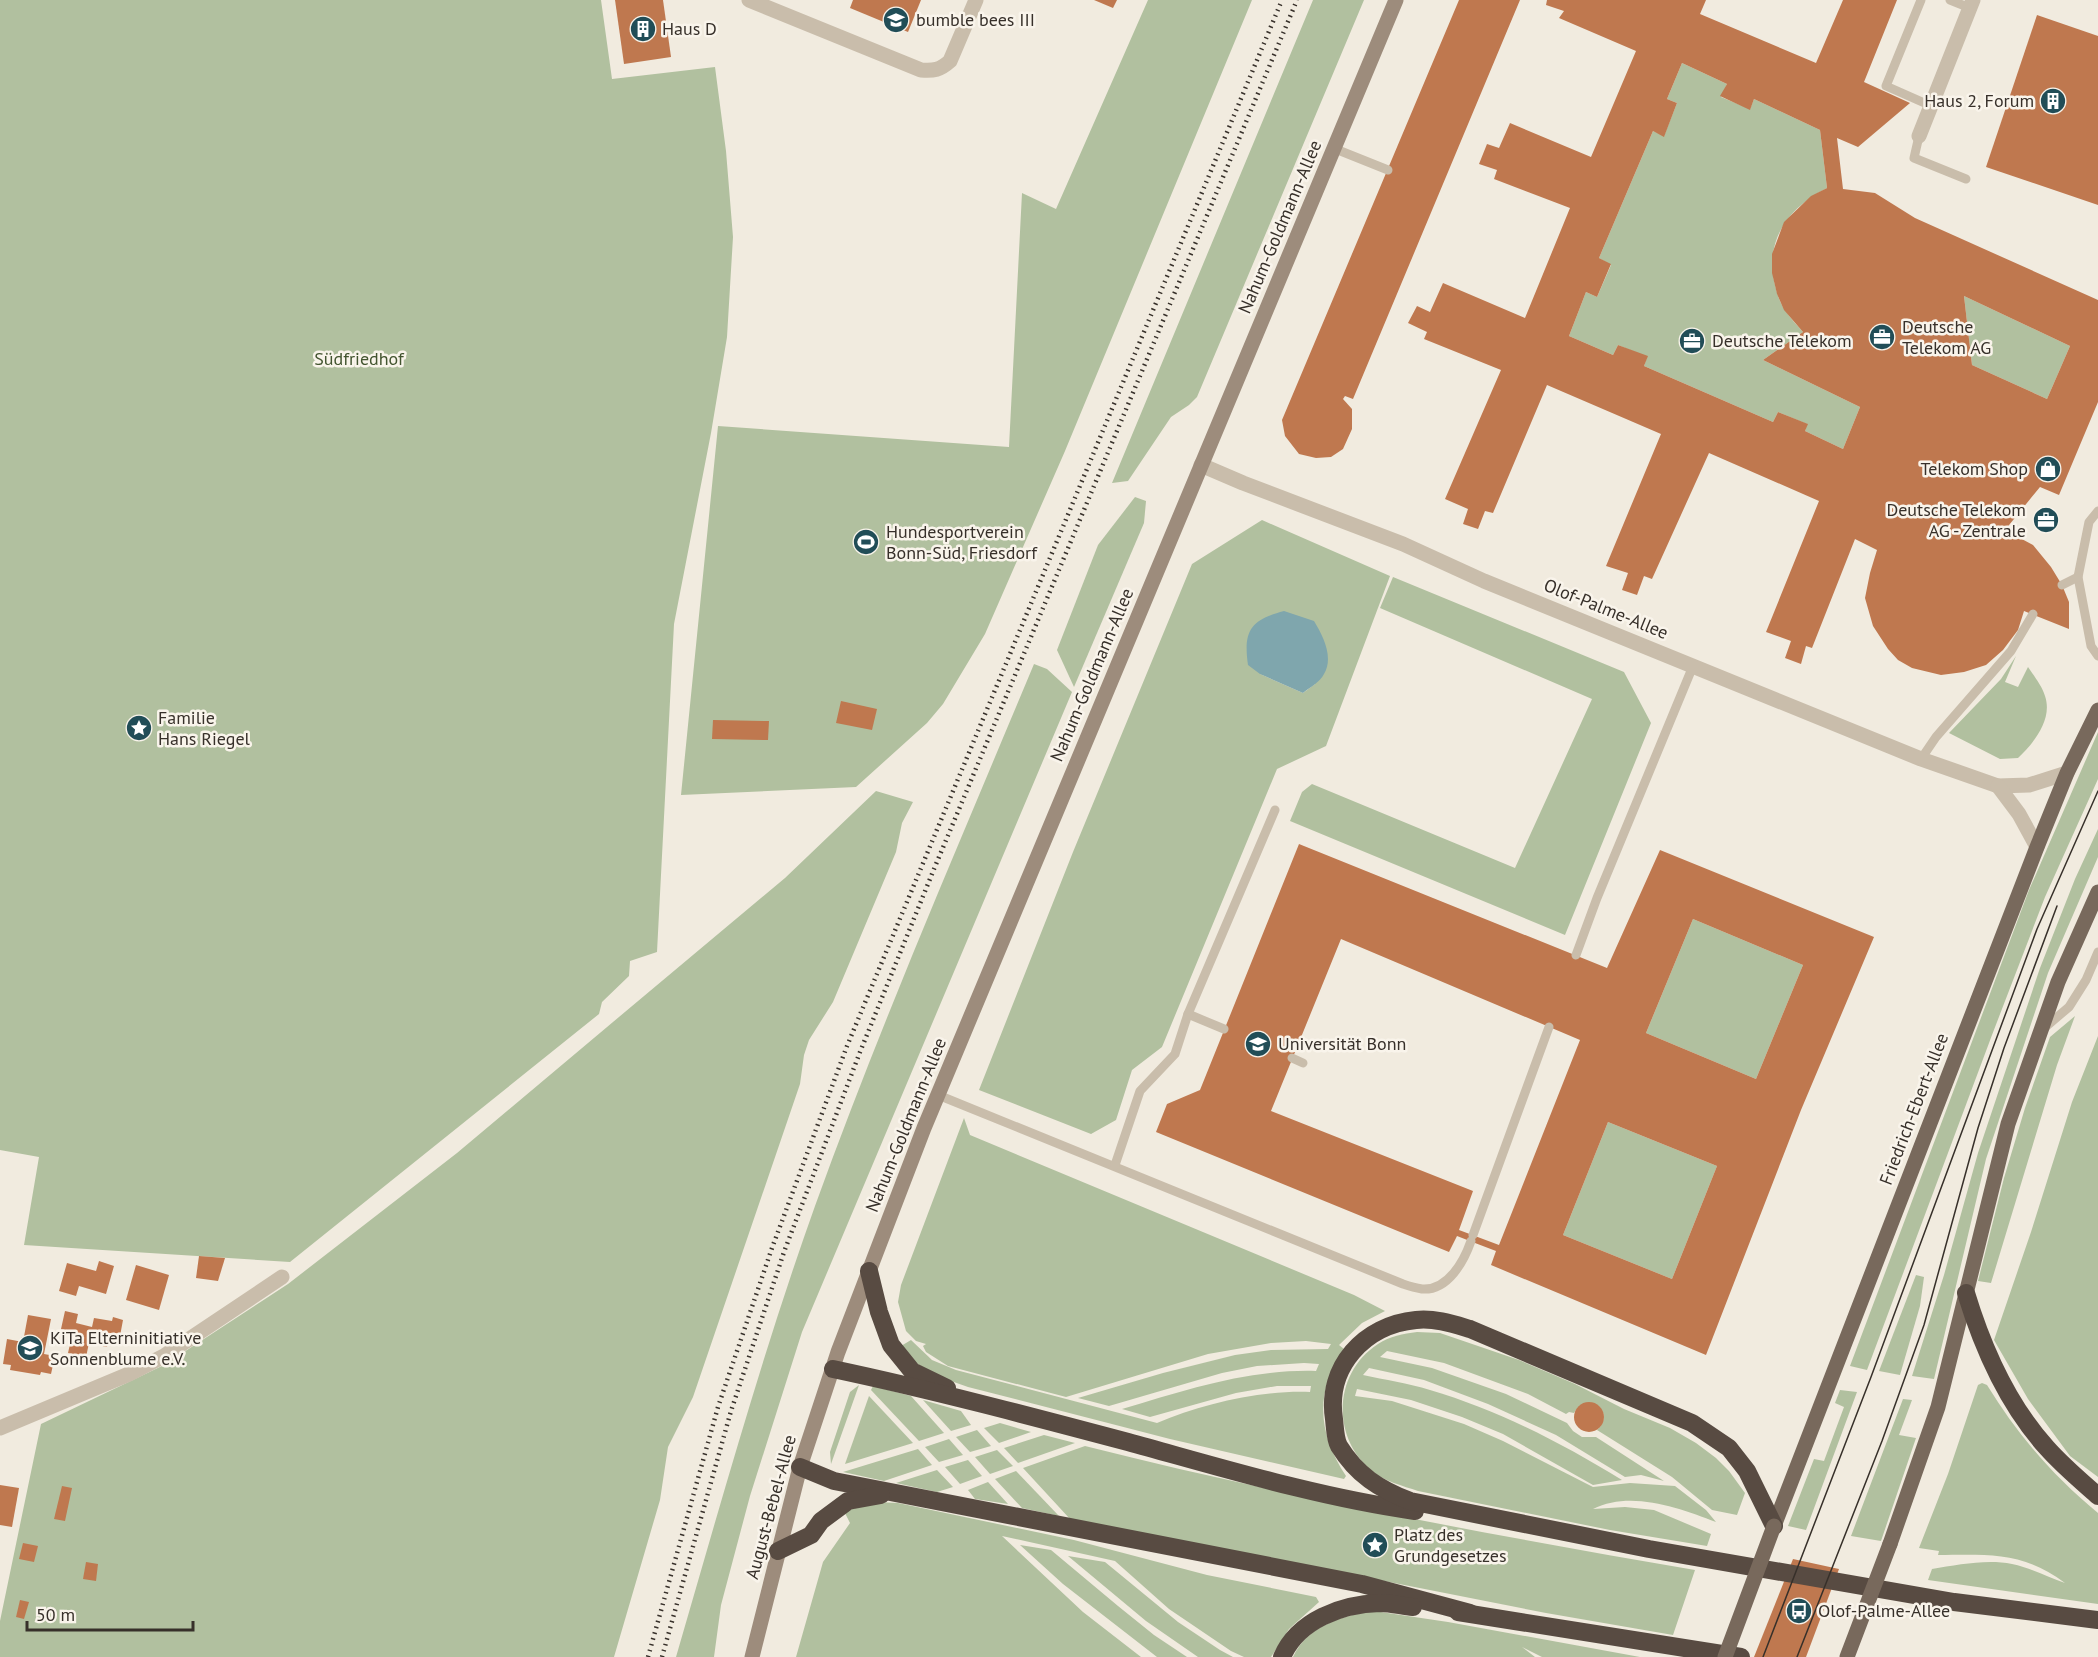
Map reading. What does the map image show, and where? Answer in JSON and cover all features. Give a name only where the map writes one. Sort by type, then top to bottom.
[{"type":"highway","points":[[869,1271],[879,1312],[891,1345],[912,1371],[981,1404]]},
{"type":"highway","points":[[1966,1293],[1993,1366],[2023,1418],[2047,1448],[2098,1496]]},
{"type":"highway","points":[[1774,1526],[1747,1470],[1729,1448],[1692,1423],[1497,1339],[1442,1321],[1417,1320],[1391,1325],[1360,1342],[1338,1371],[1332,1404],[1338,1444],[1361,1473],[1383,1490],[1410,1501],[1541,1528],[1954,1602],[2098,1620]]},
{"type":"highway","points":[[833,1369],[1128,1442],[1284,1486],[1388,1507],[1541,1528]]},
{"type":"highway","points":[[800,1467],[834,1481],[1362,1584],[1470,1613]]},
{"type":"highway","points":[[778,1551],[811,1535],[821,1521],[848,1502],[895,1493]]},
{"type":"highway","points":[[1282,1657],[1286,1648],[1312,1622],[1346,1607],[1380,1603],[1470,1613],[1741,1657]]},
{"type":"main road","name":"Nahum-Goldmann-Allee","points":[[833,1369],[939,1095],[1396,0]]},
{"type":"main road","name":"Friedrich-Ebert-Allee","points":[[1725,1657],[2037,847],[2067,773],[2098,710]]},
{"type":"main road","points":[[1847,1657],[1938,1407],[2008,1124],[2058,982],[2098,892]]},
{"type":"main road","name":"August-Bebel-Allee","points":[[752,1657],[800,1467],[833,1369]]},
{"type":"street","points":[[749,0],[921,70],[932,71],[950,62],[976,0]]},
{"type":"street","points":[[1918,136],[1972,4]]},
{"type":"street","name":"Olof-Palme-Allee","points":[[1201,465],[1403,544],[1484,581],[1921,759],[1998,786],[2030,785],[2067,773]]},
{"type":"street","points":[[1998,786],[2019,813],[2037,847]]},
{"type":"street","points":[[0,1428],[129,1374],[164,1356],[282,1277]]},
{"type":"lane","points":[[1921,0],[1886,86],[1929,105]]},
{"type":"lane","points":[[1950,0],[1972,4]]},
{"type":"lane","points":[[1918,136],[1914,158],[1966,179]]},
{"type":"lane","points":[[1333,148],[1388,170]]},
{"type":"lane","points":[[2098,511],[2089,522],[2078,577],[2091,646],[2098,657]]},
{"type":"lane","points":[[2062,585],[2078,577]]},
{"type":"lane","points":[[1921,759],[1936,737],[2011,651],[2033,615]]},
{"type":"lane","points":[[1576,954],[1693,666]]},
{"type":"lane","points":[[1115,1166],[1140,1091],[1175,1054],[1188,1014],[1275,810]]},
{"type":"lane","points":[[2040,1031],[2069,1007],[2086,980],[2098,952]]},
{"type":"lane","points":[[1188,1014],[1224,1029]]},
{"type":"lane","points":[[939,1095],[1403,1284],[1424,1289],[1441,1284],[1454,1273],[1465,1257],[1549,1027]]},
{"type":"lane","points":[[1292,1058],[1303,1062]]},
{"type":"green space","name":"Südfriedhof","points":[[0,0],[601,0],[612,79],[715,67],[726,151],[733,237],[727,337],[674,624],[657,952],[630,961],[629,976],[602,1002],[599,1014],[290,1262],[24,1245],[39,1157],[0,1150]]},
{"type":"green space","name":"Hundesportverein Bonn-Süd, Friesdorf","points":[[1148,0],[1252,0],[1065,451],[985,634],[943,704],[927,723],[856,787],[681,795],[718,426],[1009,447],[1022,193],[1056,209]]},
{"type":"green space","points":[[1313,0],[1364,0],[1197,397],[1171,417],[1128,481],[1112,483]]},
{"type":"green space","points":[[1682,63],[1727,84],[1721,97],[1750,109],[1754,99],[1820,130],[1827,188],[1801,205],[1782,227],[1773,254],[1772,269],[1779,298],[1787,313],[1803,332],[1763,360],[1860,407],[1843,449],[1805,431],[1807,424],[1778,412],[1773,422],[1644,366],[1647,357],[1618,345],[1613,355],[1569,336],[1586,292],[1597,297],[1611,265],[1599,258],[1653,131],[1664,136],[1677,103],[1667,99]]},
{"type":"green space","points":[[1964,296],[2070,346],[2047,399],[1972,365]]},
{"type":"green space","points":[[1135,497],[1146,501],[1144,523],[1074,687],[1057,650],[1098,545]]},
{"type":"green space","points":[[1262,520],[1390,576],[1326,746],[1277,769],[1162,1047],[1132,1070],[1116,1120],[1091,1134],[979,1090],[1073,852],[1192,564]],"holes":[[[1260,674],[1315,684],[1303,693]]]},
{"type":"green space","points":[[1393,577],[1624,672],[1651,723],[1565,935],[1290,821],[1302,792],[1312,784],[1515,868],[1592,699],[1380,608]]},
{"type":"green space","points":[[2016,656],[2005,682],[2018,687],[2028,667],[2044,692],[2046,713],[2036,738],[2018,758],[2000,759],[1949,733],[2001,679]]},
{"type":"green space","points":[[1034,664],[1047,669],[1072,692],[802,1332],[750,1496],[721,1605],[714,1657],[676,1657],[759,1374],[815,1206],[894,1002]]},
{"type":"green space","points":[[2098,732],[2098,779],[2045,897],[1867,1370],[1850,1366],[2029,890]]},
{"type":"green space","points":[[876,791],[913,802],[902,823],[896,852],[833,1002],[809,1040],[804,1055],[800,1084],[693,1397],[668,1447],[660,1500],[614,1657],[0,1657],[0,1621],[41,1424],[164,1365],[288,1284],[457,1153],[785,878]]},
{"type":"green space","points":[[2098,829],[2098,857],[2048,973],[1986,1159],[1934,1379],[1912,1376],[1944,1275],[1978,1153],[2040,968],[2075,879]]},
{"type":"green space","points":[[1693,919],[1803,965],[1756,1079],[1646,1033]]},
{"type":"green space","points":[[2075,1016],[2057,1065],[1991,1283],[1978,1281],[2004,1178],[2050,1037]]},
{"type":"green space","points":[[2098,1036],[2098,1477],[2070,1456],[2028,1399],[1994,1340],[2072,1102]]},
{"type":"green space","points":[[964,1118],[970,1135],[1354,1295],[1385,1311],[1362,1323],[1339,1345],[1344,1349],[1334,1365],[1324,1397],[1325,1429],[1346,1476],[1344,1479],[1170,1439],[968,1387],[934,1375],[912,1360],[901,1346],[911,1340],[932,1360],[956,1370],[1157,1423],[1212,1404],[1272,1393],[1310,1392],[1311,1386],[1277,1386],[1236,1393],[1150,1417],[1122,1409],[1242,1377],[1266,1373],[1316,1371],[1319,1364],[1257,1366],[1222,1373],[1109,1406],[1078,1398],[1235,1355],[1271,1350],[1328,1349],[1331,1344],[1306,1341],[1271,1343],[1208,1354],[1066,1397],[948,1366],[926,1352],[923,1346],[926,1344],[916,1341],[906,1331],[898,1302],[901,1285]]},
{"type":"green space","points":[[1608,1122],[1717,1166],[1672,1279],[1563,1235]]},
{"type":"green space","points":[[1916,1275],[1924,1277],[1920,1306],[1900,1375],[1879,1371]]},
{"type":"green space","points":[[1417,1332],[1440,1333],[1519,1360],[1670,1428],[1696,1443],[1729,1471],[1745,1493],[1737,1515],[1712,1510],[1672,1477],[1597,1430],[1604,1416],[1602,1410],[1593,1403],[1586,1403],[1574,1413],[1566,1414],[1528,1394],[1444,1363],[1387,1351],[1380,1357],[1432,1368],[1506,1394],[1567,1423],[1582,1437],[1596,1437],[1664,1481],[1641,1475],[1625,1477],[1556,1435],[1488,1404],[1424,1380],[1369,1368],[1363,1375],[1405,1383],[1480,1407],[1553,1441],[1622,1480],[1593,1485],[1503,1434],[1462,1417],[1411,1400],[1357,1389],[1355,1396],[1392,1401],[1464,1424],[1503,1441],[1593,1487],[1630,1483],[1675,1486],[1706,1510],[1716,1522],[1687,1511],[1639,1501],[1623,1501],[1593,1509],[1625,1507],[1654,1510],[1711,1534],[1707,1546],[1610,1530],[1418,1491],[1382,1478],[1359,1457],[1349,1441],[1344,1424],[1343,1406],[1346,1388],[1352,1371],[1363,1356],[1378,1344],[1392,1337]]},
{"type":"green space","points":[[1982,1383],[1987,1385],[2037,1454],[2098,1513],[2098,1604],[1928,1580],[1932,1569],[1992,1562],[2033,1570],[2065,1583],[2034,1565],[2019,1560],[1989,1555],[1938,1555],[1939,1551],[1919,1548],[1948,1474],[1978,1385]]},
{"type":"green space","points":[[859,1385],[831,1464],[830,1452],[850,1392]]},
{"type":"green space","points":[[873,1386],[911,1396],[944,1433],[919,1441],[871,1390]]},
{"type":"green space","points":[[1840,1390],[1857,1392],[1806,1530],[1788,1526],[1814,1459],[1824,1461],[1844,1407],[1835,1403]]},
{"type":"green space","points":[[869,1396],[913,1443],[845,1464]]},
{"type":"green space","points":[[1903,1399],[1912,1400],[1899,1435],[1916,1438],[1881,1541],[1851,1536]]},
{"type":"green space","points":[[923,1400],[961,1411],[971,1425],[951,1431]]},
{"type":"green space","points":[[1000,1423],[1031,1432],[999,1443],[984,1428]]},
{"type":"green space","points":[[977,1430],[991,1446],[970,1452],[956,1437]]},
{"type":"green space","points":[[1044,1435],[1075,1443],[1018,1463],[1004,1448]]},
{"type":"green space","points":[[949,1439],[963,1455],[939,1462],[925,1447]]},
{"type":"green space","points":[[1085,1446],[1237,1482],[1389,1514],[1695,1570],[1673,1635],[1546,1613],[1070,1519],[1023,1468]]},
{"type":"green space","points":[[918,1449],[932,1465],[884,1481],[843,1472]]},
{"type":"green space","points":[[997,1450],[1013,1466],[990,1474],[975,1457]]},
{"type":"green space","points":[[968,1460],[982,1476],[960,1484],[945,1467]]},
{"type":"green space","points":[[937,1470],[953,1487],[937,1492],[896,1483]]},
{"type":"green space","points":[[1016,1471],[1059,1516],[1022,1508],[995,1479]]},
{"type":"green space","points":[[988,1482],[1008,1504],[975,1499],[968,1490]]},
{"type":"green space","points":[[876,1502],[898,1503],[1074,1540],[1207,1575],[1316,1597],[1319,1602],[1289,1629],[1271,1657],[1244,1657],[1231,1651],[1169,1609],[1115,1561],[1002,1536],[1083,1612],[1141,1657],[796,1657],[823,1562],[850,1523],[845,1513]]},
{"type":"green space","points":[[1020,1545],[1051,1550],[1154,1635],[1187,1657],[1157,1657],[1063,1584]]},
{"type":"green space","points":[[1068,1556],[1105,1562],[1178,1622],[1233,1657],[1198,1657],[1146,1621]]},
{"type":"green space","points":[[1374,1611],[1640,1657],[1542,1657],[1522,1647],[1535,1657],[1293,1657],[1307,1637],[1327,1624],[1338,1619]]},
{"type":"water","points":[[1284,611],[1314,621],[1328,654],[1324,674],[1303,693],[1260,674],[1248,665],[1247,643],[1252,628],[1264,618]]},
{"type":"building","name":"Haus D","points":[[615,0],[663,0],[671,57],[624,64]]},
{"type":"building","name":"bumble bees III","points":[[853,0],[921,0],[908,32],[850,8]]},
{"type":"building","points":[[1094,0],[1117,0],[1113,8]]},
{"type":"building","points":[[1459,0],[1520,0],[1353,399],[1345,396],[1343,399],[1352,409],[1352,429],[1343,449],[1331,457],[1316,458],[1299,454],[1285,436],[1282,420]]},
{"type":"building","name":"Deutsche Telekom AG","points":[[1547,0],[1706,0],[1700,14],[1816,63],[1843,0],[1897,0],[1864,82],[1910,103],[1858,147],[1837,138],[1843,189],[1875,193],[1915,218],[2098,300],[2098,402],[2059,495],[2040,487],[2005,530],[2033,545],[2051,567],[2069,602],[2069,629],[2024,611],[2018,630],[2003,650],[1986,665],[1964,672],[1941,675],[1912,668],[1898,660],[1873,626],[1865,598],[1877,550],[1855,539],[1812,648],[1806,646],[1801,664],[1785,658],[1791,641],[1766,632],[1819,501],[1709,453],[1652,579],[1644,576],[1637,595],[1622,590],[1628,573],[1606,566],[1661,434],[1547,385],[1493,513],[1485,511],[1478,529],[1463,524],[1468,509],[1445,499],[1501,370],[1424,339],[1427,332],[1408,323],[1417,306],[1430,312],[1443,283],[1525,318],[1570,208],[1494,179],[1497,170],[1479,164],[1487,144],[1499,148],[1510,123],[1591,157],[1636,51],[1559,18],[1564,11],[1546,5]],"holes":[[[1682,63],[1727,84],[1720,96],[1750,110],[1754,99],[1820,130],[1827,188],[1811,196],[1784,222],[1772,254],[1772,273],[1777,294],[1784,310],[1803,332],[1763,360],[1860,407],[1843,449],[1805,431],[1808,424],[1778,412],[1773,422],[1644,366],[1648,356],[1618,345],[1613,355],[1569,336],[1586,292],[1597,297],[1611,264],[1599,258],[1653,131],[1664,137],[1677,103],[1667,99]],[[1964,296],[2070,346],[2047,399],[1972,365]]]},
{"type":"building","name":"Haus 2, Forum","points":[[2037,15],[2098,36],[2098,205],[1986,167]]},
{"type":"building","points":[[841,701],[877,709],[872,730],[836,723]]},
{"type":"building","points":[[713,720],[769,721],[768,740],[712,739]]},
{"type":"building","points":[[1299,844],[1607,968],[1660,850],[1874,937],[1801,1110],[1706,1355],[1491,1265],[1496,1251],[1457,1236],[1449,1252],[1156,1132],[1167,1104],[1200,1090]],"holes":[[[1693,919],[1803,965],[1756,1079],[1646,1033]],[[1341,939],[1580,1040],[1499,1245],[1459,1230],[1473,1191],[1271,1111]],[[1608,1122],[1717,1166],[1672,1279],[1563,1235]]]},
{"type":"building","points":[[199,1256],[225,1258],[218,1281],[196,1278]]},
{"type":"building","points":[[99,1261],[114,1266],[106,1294],[79,1286],[76,1296],[59,1291],[67,1263],[96,1271]]},
{"type":"building","points":[[136,1265],[169,1275],[159,1310],[126,1300]]},
{"type":"building","points":[[65,1311],[78,1314],[76,1323],[92,1327],[94,1318],[112,1321],[113,1317],[123,1320],[120,1336],[110,1333],[107,1347],[89,1343],[86,1357],[68,1353],[73,1331],[61,1329]]},
{"type":"building","name":"KiTa Elterninitiative Sonnenblume e.V.","points":[[28,1315],[51,1319],[44,1354],[55,1356],[51,1374],[41,1372],[40,1375],[10,1370],[11,1365],[3,1364],[7,1339],[23,1342]]},
{"type":"building","points":[[1589,1402],[1600,1406],[1604,1417],[1600,1428],[1589,1432],[1578,1428],[1574,1417],[1578,1406]]},
{"type":"building","points":[[0,1485],[19,1488],[12,1527],[0,1525]]},
{"type":"building","points":[[62,1486],[72,1488],[65,1521],[54,1519]]},
{"type":"building","points":[[23,1543],[38,1546],[34,1562],[19,1559]]},
{"type":"building","points":[[1793,1559],[1839,1569],[1806,1657],[1754,1657]]},
{"type":"building","points":[[86,1562],[98,1564],[96,1581],[83,1579]]},
{"type":"building","points":[[20,1600],[29,1602],[24,1619],[16,1617]]},
{"type":"tram line","points":[[1763,1657],[1871,1377],[2037,929],[2098,791]]},
{"type":"tram line","points":[[1797,1657],[1882,1441],[1924,1325],[1978,1128],[2004,1048],[2057,906]]},
{"type":"railway","points":[[648,1657],[718,1407],[772,1248],[847,1046],[1282,0]]},
{"type":"railway","points":[[662,1657],[731,1411],[784,1252],[860,1052],[934,869],[1297,0]]},
{"type":"place","name":"bumble bees III","points":[[896,20]]},
{"type":"place","name":"Haus D","points":[[643,29]]},
{"type":"place","name":"Haus 2, Forum","points":[[2053,101]]},
{"type":"place","name":"Deutsche Telekom AG","points":[[1882,337]]},
{"type":"place","name":"Deutsche Telekom","points":[[1692,341]]},
{"type":"place","name":"Telekom Shop","points":[[2048,469]]},
{"type":"place","name":"Deutsche Telekom AG - Zentrale","points":[[2046,520]]},
{"type":"place","name":"Hundesportverein Bonn-Süd, Friesdorf","points":[[866,542]]},
{"type":"place","name":"Familie Hans Riegel","points":[[139,728]]},
{"type":"place","name":"Universität Bonn","points":[[1258,1044]]},
{"type":"place","name":"KiTa Elterninitiative Sonnenblume e.V.","points":[[30,1348]]},
{"type":"place","name":"Platz des Grundgesetzes","points":[[1375,1545]]},
{"type":"place","name":"Olof-Palme-Allee","points":[[1799,1611]]}]
